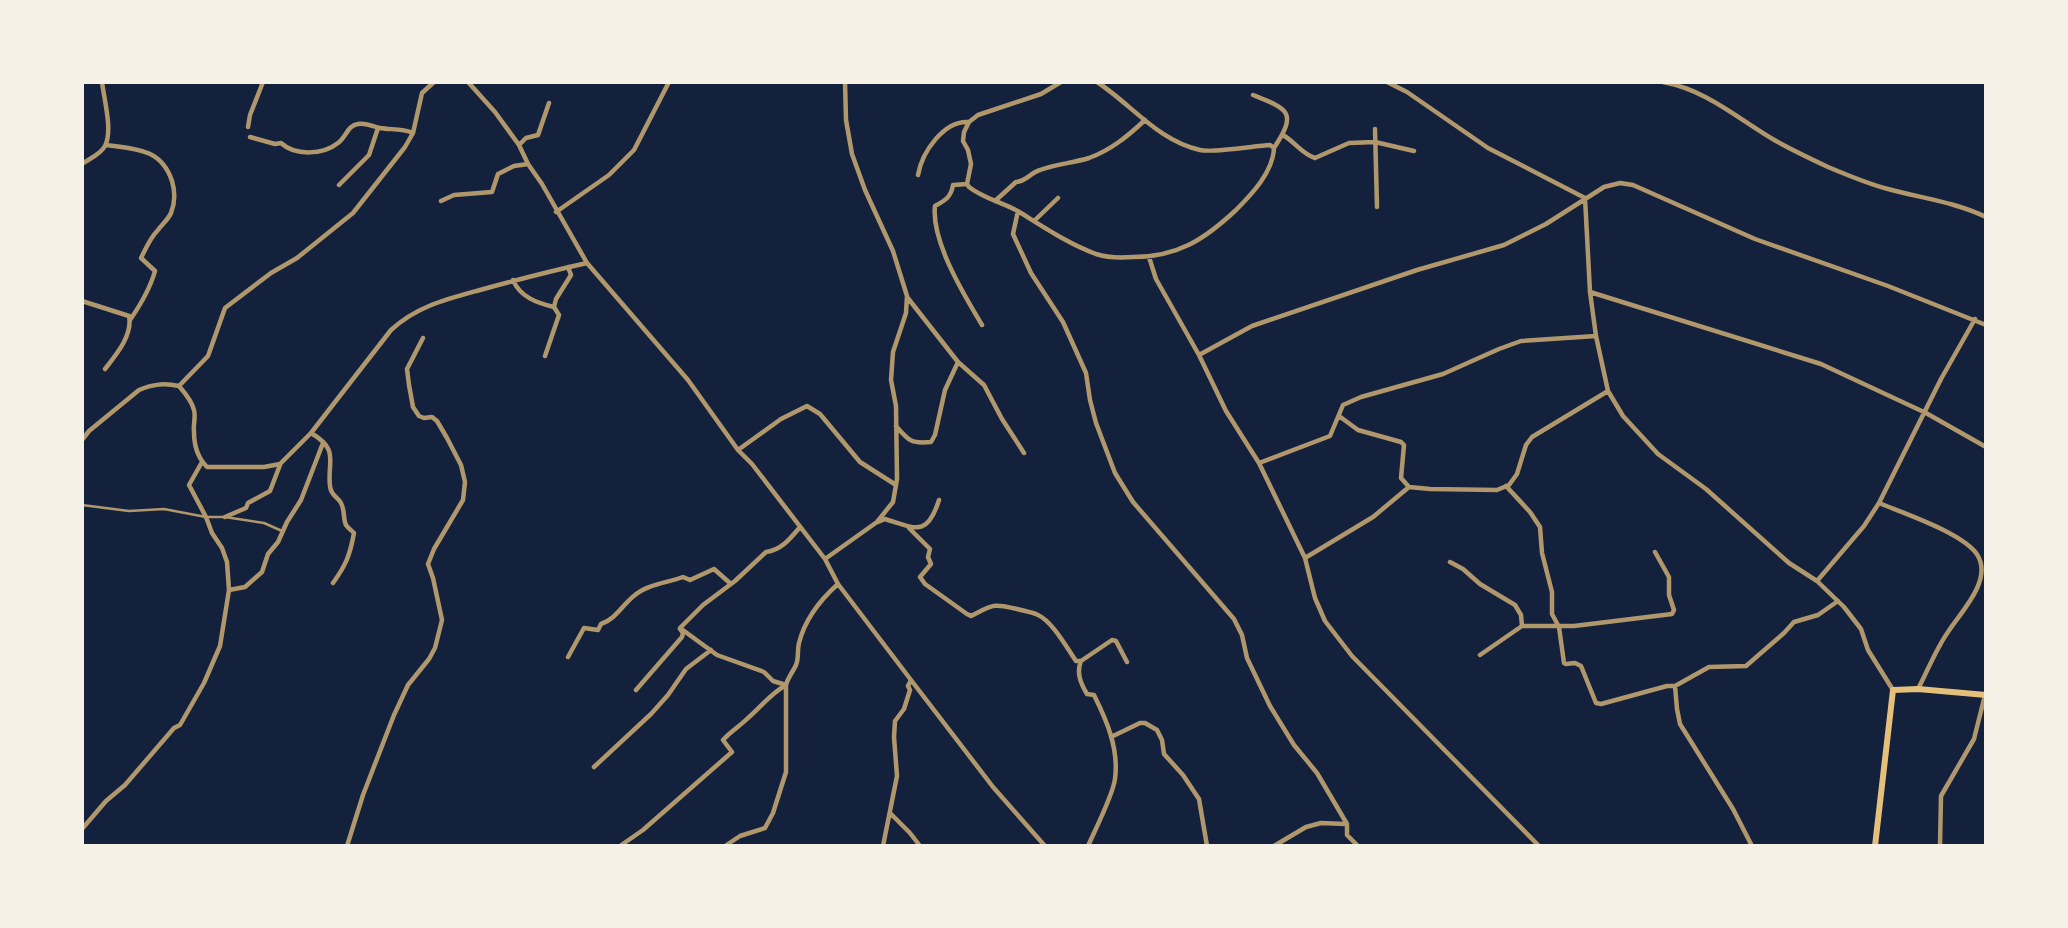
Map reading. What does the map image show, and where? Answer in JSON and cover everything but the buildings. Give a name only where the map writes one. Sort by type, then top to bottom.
[{"type":"main road","points":[[1875,846],[1894,691],[1918,689],[1986,695]]},
{"type":"street","points":[[82,164],[106,145],[108,123],[102,82]]},
{"type":"street","points":[[248,127],[263,82]]},
{"type":"street","points":[[179,386],[208,356],[225,308],[271,273],[297,258],[353,212],[405,147],[412,133],[422,93],[434,82]]},
{"type":"street","points":[[468,82],[495,112],[519,145],[587,263],[688,380],[738,450],[752,464],[825,559],[838,584],[911,680],[993,787],[1045,846]]},
{"type":"street","points":[[556,212],[608,176],[634,150],[669,82]]},
{"type":"street","points":[[845,82],[846,120],[852,154],[893,251],[907,296],[958,362],[984,385],[1024,453]]},
{"type":"street","points":[[967,184],[971,164],[963,141],[969,122],[978,115],[1041,94],[1061,82]]},
{"type":"street","points":[[1097,82],[1172,140],[1202,151],[1270,145],[1274,148]]},
{"type":"street","points":[[1387,82],[1407,92],[1488,148],[1585,198]]},
{"type":"street","points":[[1663,82],[1681,85],[1715,101],[1776,141],[1828,167],[1886,189],[1962,207],[1986,217]]},
{"type":"street","points":[[967,184],[973,191],[1018,211],[1093,253],[1105,257],[1161,256],[1203,237],[1255,191],[1274,154],[1274,148],[1287,129],[1287,117],[1285,111],[1275,104],[1253,95]]},
{"type":"street","points":[[519,145],[526,138],[538,135],[549,103]]},
{"type":"street","points":[[995,201],[1016,182],[1023,181],[1036,171],[1105,151],[1122,141],[1144,120]]},
{"type":"street","points":[[918,175],[920,166],[938,137],[958,122],[969,122]]},
{"type":"street","points":[[250,137],[275,145],[281,143],[295,152],[312,152],[338,143],[351,127],[357,124],[371,124],[378,128],[393,128],[412,133]]},
{"type":"street","points":[[339,185],[369,155],[378,128]]},
{"type":"street","points":[[1375,129],[1377,207]]},
{"type":"street","points":[[1283,135],[1306,155],[1315,158],[1349,142],[1376,142],[1414,151]]},
{"type":"street","points":[[105,369],[128,333],[130,320],[136,309],[143,303],[155,271],[141,258],[147,244],[172,211],[175,189],[162,160],[141,150],[106,145]]},
{"type":"street","points":[[441,201],[454,195],[492,192],[498,174],[514,166],[528,164]]},
{"type":"street","points":[[1199,355],[1252,326],[1417,270],[1504,245],[1546,224],[1604,187],[1620,183],[1633,185],[1755,239],[1888,286],[1986,325]]},
{"type":"street","points":[[967,184],[953,185],[947,200],[934,206],[933,217],[952,272],[982,325]]},
{"type":"street","points":[[1034,221],[1058,198]]},
{"type":"street","points":[[1585,198],[1595,337],[1608,391],[1623,416],[1658,454],[1706,489],[1789,563],[1817,582],[1838,601],[1861,629],[1868,650],[1894,691]]},
{"type":"street","points":[[1018,211],[1013,234],[1031,272],[1063,322],[1086,373],[1096,423],[1115,472],[1133,502],[1234,619],[1242,635],[1247,658],[1270,706],[1294,746],[1317,773],[1347,824],[1347,835],[1358,846]]},
{"type":"street","points":[[1149,257],[1156,279],[1199,355],[1226,411],[1259,463],[1305,558],[1315,598],[1325,621],[1352,656],[1539,846]]},
{"type":"street","points":[[225,517],[246,508],[248,503],[270,491],[280,464],[311,433],[391,330],[402,320],[427,305],[513,279],[587,263]]},
{"type":"street","points":[[554,307],[571,275],[568,267]]},
{"type":"street","points":[[513,279],[524,295],[537,303],[554,307],[559,315],[545,356]]},
{"type":"street","points":[[1590,292],[1821,364],[1926,412],[1986,447]]},
{"type":"street","points":[[877,522],[893,502],[896,406],[891,380],[893,352],[906,313],[907,296]]},
{"type":"street","points":[[82,301],[129,316],[130,320]]},
{"type":"street","points":[[1817,582],[1880,503],[1941,379],[1975,319]]},
{"type":"street","points":[[1259,463],[1330,436],[1343,405],[1361,397],[1443,374],[1521,341],[1595,337]]},
{"type":"street","points":[[348,846],[353,824],[394,715],[408,685],[435,648],[442,620],[428,564],[463,499],[465,481],[461,466],[447,438],[437,421],[432,417],[419,416],[413,407],[407,369],[424,338]]},
{"type":"street","points":[[895,426],[908,441],[931,442],[936,435],[945,390],[958,362]]},
{"type":"street","points":[[82,440],[89,431],[139,390],[160,384],[179,386],[193,405],[196,449],[207,467],[264,467],[280,464]]},
{"type":"street","points":[[1339,416],[1358,430],[1404,445],[1401,478],[1409,487],[1497,490],[1506,486],[1517,474],[1526,445],[1532,438],[1608,391]]},
{"type":"street","points":[[738,450],[781,419],[807,406],[820,414],[860,462],[895,485]]},
{"type":"street","points":[[311,433],[323,443],[332,456],[332,496],[342,504],[346,524],[354,533],[345,568],[333,583]]},
{"type":"street","points":[[229,590],[245,587],[262,572],[268,554],[278,542],[301,500],[323,443]]},
{"type":"street","points":[[82,829],[106,801],[125,785],[169,733],[180,725],[204,683],[220,646],[229,590],[227,562],[189,485],[202,462]]},
{"type":"street","points":[[1506,486],[1540,527],[1542,553],[1552,592],[1552,614],[1559,627],[1564,663],[1581,666],[1596,703],[1675,686],[1709,667],[1746,666],[1794,622],[1818,615],[1838,601]]},
{"type":"street","points":[[1305,558],[1373,517],[1409,487]]},
{"type":"street","points":[[909,528],[922,527],[930,519],[939,500]]},
{"type":"street","points":[[1880,503],[1959,538],[1972,548],[1981,565],[1978,585],[1972,599],[1947,633],[1918,689]]},
{"type":"street","points":[[825,559],[885,519],[909,528],[930,549],[928,557],[931,564],[919,577],[925,584],[971,616],[1000,604],[1036,613],[1057,634],[1076,661],[1081,661]]},
{"type":"street","points":[[680,628],[766,552],[774,552],[781,547],[800,527]]},
{"type":"street","points":[[1978,556],[1986,550]]},
{"type":"street","points":[[1480,655],[1522,626],[1559,627],[1672,614],[1674,610],[1669,595],[1669,577],[1655,552]]},
{"type":"street","points":[[1450,562],[1515,605],[1521,615],[1522,626]]},
{"type":"street","points":[[568,657],[584,628],[598,630],[601,624],[610,621],[635,594],[649,587],[683,577],[690,580],[714,569],[731,584]]},
{"type":"street","points":[[724,846],[740,836],[765,828],[773,813],[786,772],[786,685],[789,674],[795,667],[801,637],[813,610],[838,584]]},
{"type":"street","points":[[680,628],[717,655],[764,672],[773,681],[786,685]]},
{"type":"street","points":[[636,690],[682,637],[680,628]]},
{"type":"street","points":[[1088,846],[1115,781],[1114,748],[1107,722],[1094,695],[1087,694],[1083,687],[1078,668],[1081,661],[1112,640],[1116,641],[1127,662]]},
{"type":"street","points":[[594,767],[651,714],[686,669],[710,649]]},
{"type":"street","points":[[883,846],[897,776],[895,721],[908,699],[911,680]]},
{"type":"street","points":[[620,846],[715,769],[732,752],[723,740],[730,731],[748,719],[773,692],[786,685]]},
{"type":"street","points":[[1675,686],[1680,724],[1733,809],[1752,846]]},
{"type":"street","points":[[1940,846],[1941,796],[1974,739],[1986,695]]},
{"type":"street","points":[[1111,737],[1140,723],[1157,730],[1164,754],[1183,775],[1199,799],[1207,846]]},
{"type":"street","points":[[891,814],[920,846]]},
{"type":"street","points":[[1274,846],[1306,827],[1321,823],[1347,824]]},
{"type":"lane","points":[[82,505],[129,511],[164,509],[264,523],[282,531]]}]
